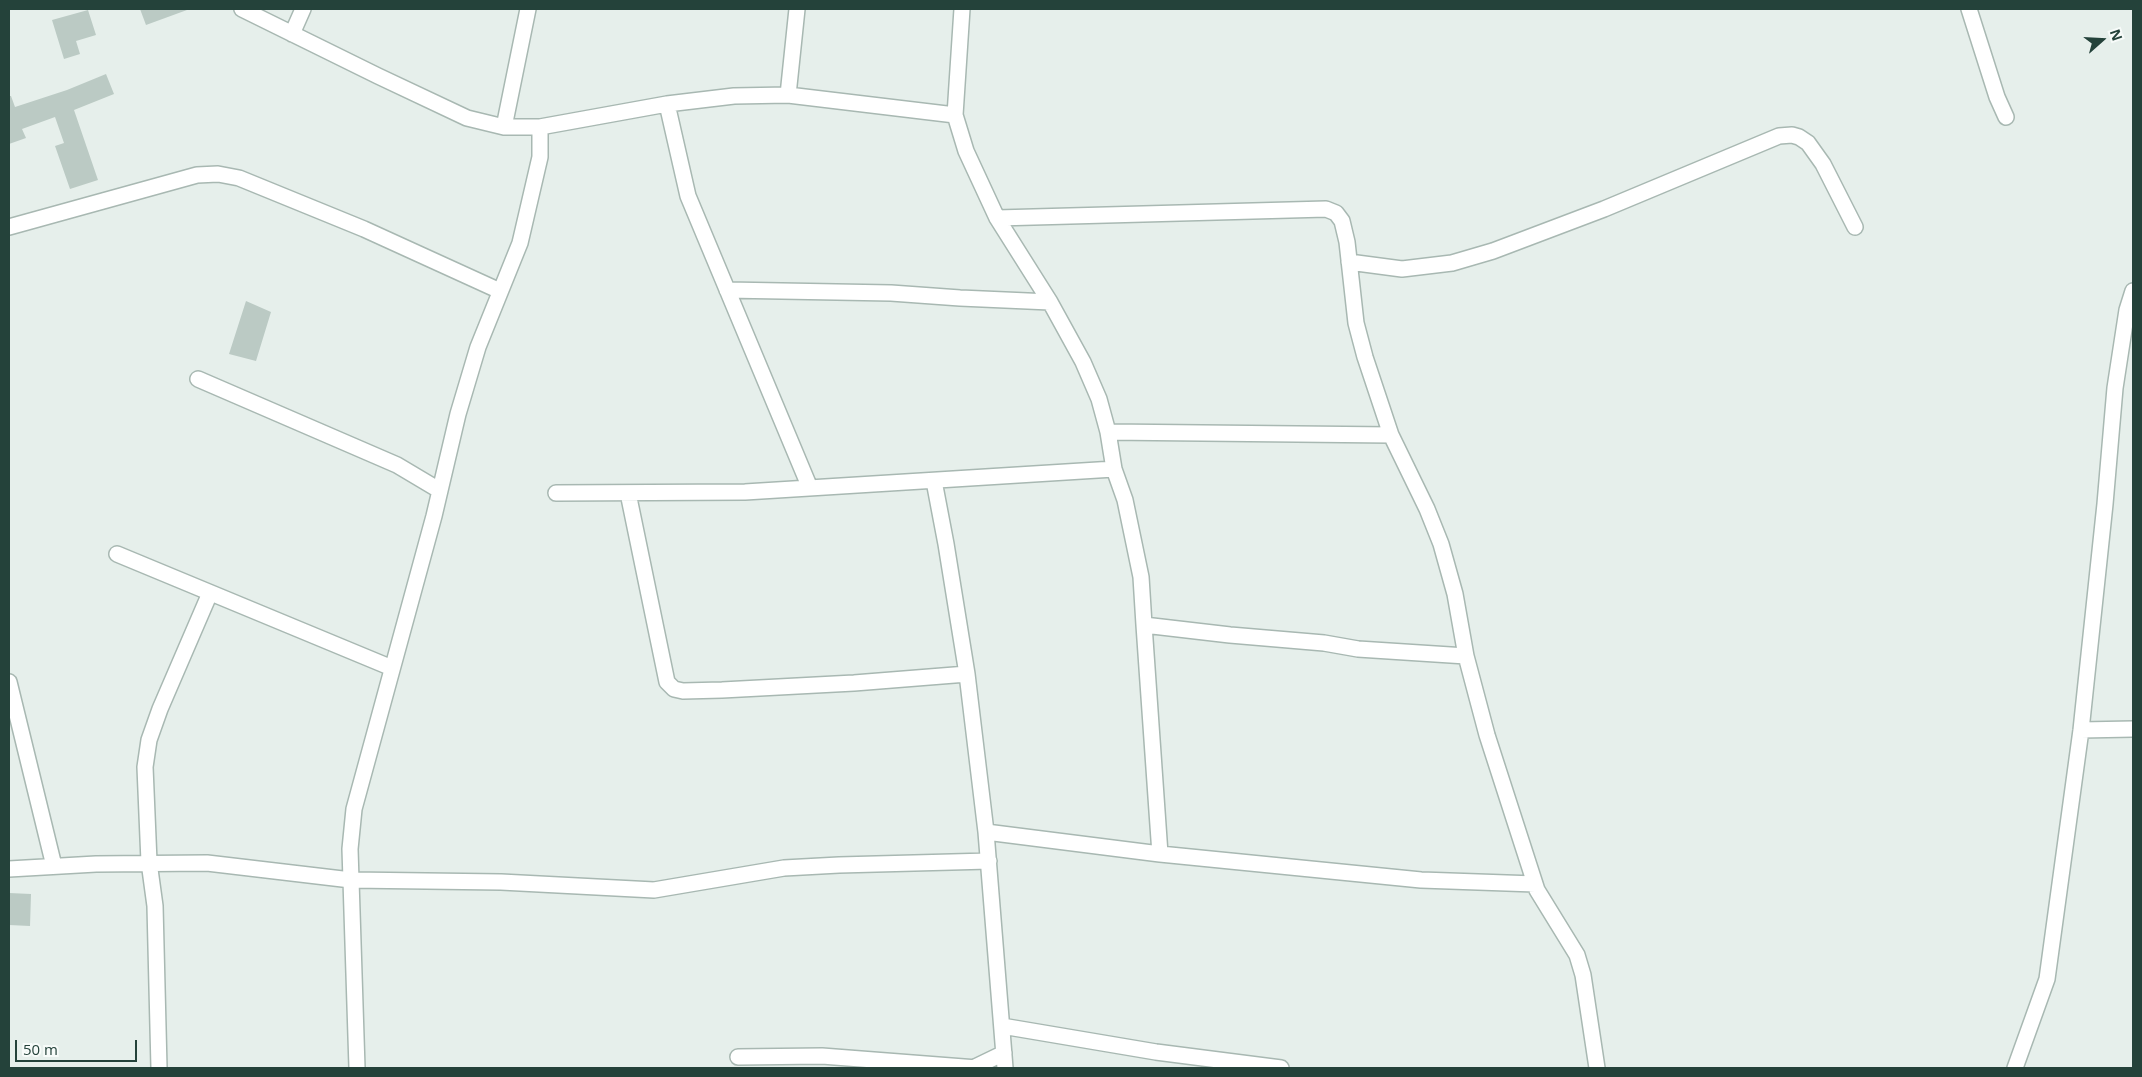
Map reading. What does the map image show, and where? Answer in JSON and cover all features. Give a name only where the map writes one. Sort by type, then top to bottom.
[{"type":"street","points":[[242,9],[468,118],[504,127],[540,127],[667,104],[734,96],[788,96],[955,115]]},
{"type":"street","points":[[292,34],[303,9]]},
{"type":"street","points":[[504,127],[528,9]]},
{"type":"street","points":[[788,96],[797,9]]},
{"type":"street","points":[[962,9],[955,115],[966,151],[997,218],[1050,302],[1083,362],[1099,398],[1108,432],[1114,468],[1125,500],[1141,577],[1160,854]]},
{"type":"street","points":[[1968,9],[1997,97],[2006,117]]},
{"type":"street","points":[[667,104],[688,196],[810,488]]},
{"type":"street","points":[[357,1068],[350,849],[354,809],[440,490],[463,397],[478,346],[522,234],[540,156],[540,127]]},
{"type":"street","points":[[1349,262],[1402,269],[1452,263],[1492,251],[1604,209],[1779,136],[1792,135],[1808,143],[1823,164],[1855,227]]},
{"type":"street","points":[[9,227],[197,175],[218,174],[239,178],[364,229],[500,291]]},
{"type":"street","points":[[997,218],[1326,209],[1336,213],[1342,221],[1356,323],[1363,349],[1391,436],[1427,509],[1441,544],[1455,594],[1466,656],[1487,735],[1534,884],[1543,902],[1577,955],[1583,975],[1597,1068]]},
{"type":"street","points":[[727,290],[891,292],[960,298],[1050,302]]},
{"type":"street","points":[[2015,1068],[2047,979],[2081,730],[2105,504],[2115,388],[2127,310],[2133,291]]},
{"type":"street","points":[[198,379],[397,465],[440,490]]},
{"type":"street","points":[[1108,432],[1391,436]]},
{"type":"street","points":[[556,493],[744,492],[1114,468]]},
{"type":"street","points":[[738,1057],[822,1056],[976,1068],[1004,1061],[986,832],[966,674],[946,544],[934,481]]},
{"type":"street","points":[[628,493],[667,682],[674,689],[683,691],[722,690],[854,683],[966,674]]},
{"type":"street","points":[[117,554],[392,668]]},
{"type":"street","points":[[159,1068],[155,906],[150,862],[145,767],[150,740],[160,709],[210,593]]},
{"type":"street","points":[[1144,625],[1324,643],[1358,649],[1466,656]]},
{"type":"street","points":[[9,682],[54,866]]},
{"type":"street","points":[[2081,730],[2133,729]]},
{"type":"street","points":[[986,832],[1160,854],[1421,880],[1534,884]]},
{"type":"street","points":[[9,869],[150,862],[207,862],[351,880],[500,882],[654,890],[784,868],[989,861]]},
{"type":"street","points":[[1002,1026],[1156,1052],[1281,1068]]},
{"type":"building","points":[[140,9],[186,9],[187,10],[146,25]]},
{"type":"building","points":[[88,10],[96,35],[76,41],[80,54],[64,59],[52,20]]},
{"type":"building","points":[[106,74],[114,94],[74,110],[98,180],[70,189],[55,146],[64,143],[55,117],[22,129],[26,138],[9,144],[9,96],[11,96],[15,107],[67,90]]},
{"type":"building","points":[[246,301],[271,312],[256,361],[229,354]]},
{"type":"building","points":[[9,893],[31,894],[30,926],[9,925]]}]
